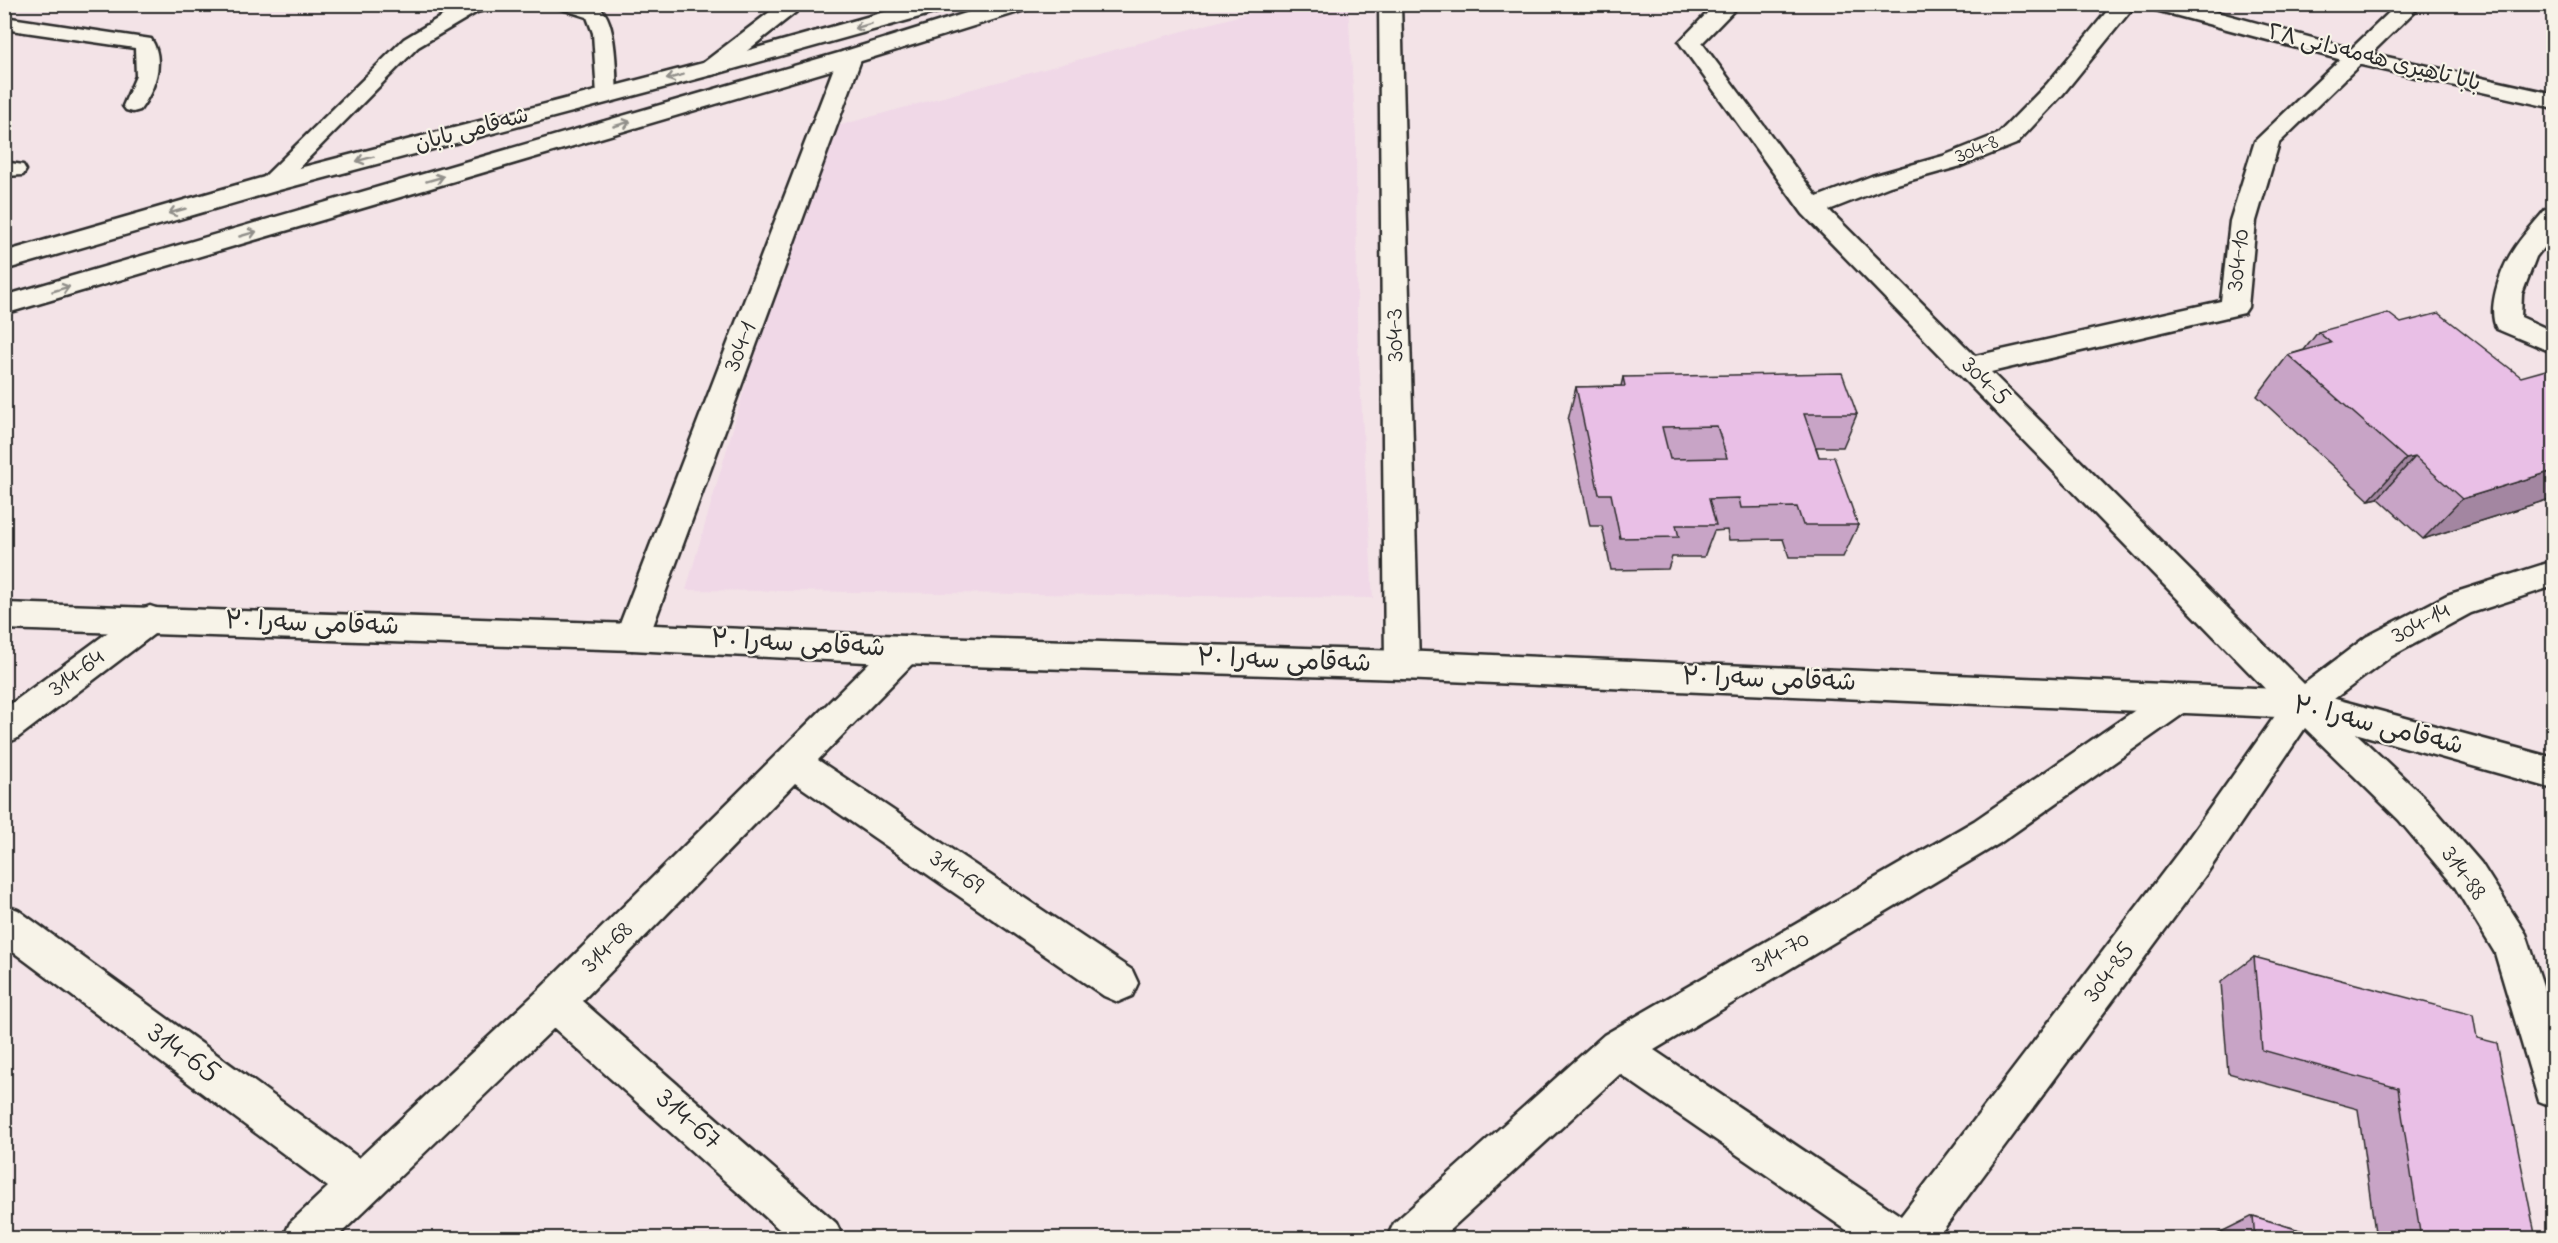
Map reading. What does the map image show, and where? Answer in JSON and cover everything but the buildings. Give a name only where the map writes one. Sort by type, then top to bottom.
[{"type":"street","points":[[711,68],[795,4]]},
{"type":"street","name":"شەقامی بابان","points":[[4,261],[270,184],[711,68],[940,4]]},
{"type":"street","points":[[4,305],[850,57],[1020,4]]},
{"type":"street","name":"304-3","points":[[1390,4],[1402,665]]},
{"type":"street","name":"304-5","points":[[1729,4],[1690,42],[1812,208],[2302,704]]},
{"type":"street","name":"304-8","points":[[1812,208],[1881,181],[1952,161],[2007,139],[2055,89],[2125,4]]},
{"type":"street","name":"بابا تاهیری هەمەدانی ٢٨","points":[[2160,4],[2357,57],[2553,101]]},
{"type":"street","points":[[2357,57],[2411,4]]},
{"type":"street","name":"304-1","points":[[632,637],[850,57]]},
{"type":"street","name":"304-10","points":[[1970,367],[2234,307],[2243,221],[2267,141],[2357,57]]},
{"type":"street","points":[[2553,216],[2523,255],[2508,294],[2507,322],[2553,344]]},
{"type":"street","name":"304-14","points":[[2302,704],[2378,647],[2459,604],[2553,573]]},
{"type":"street","name":"شەقامی سەرا ٣٠","points":[[4,616],[150,619],[632,637],[904,651],[1402,665],[2302,704],[2553,774]]},
{"type":"street","name":"314-64","points":[[4,729],[150,619]]},
{"type":"street","name":"314-68","points":[[305,1239],[554,1002],[904,651]]},
{"type":"street","name":"314-70","points":[[1409,1239],[1618,1049],[1987,832],[2178,699]]},
{"type":"street","name":"314-88","points":[[2302,704],[2412,809],[2468,875],[2512,947],[2553,1087]]},
{"type":"street","name":"304-85","points":[[1911,1239],[2194,861],[2302,704]]},
{"type":"street","name":"314-69","points":[[794,763],[1118,982]]},
{"type":"street","name":"314-65","points":[[4,922],[361,1185]]},
{"type":"street","name":"314-67","points":[[554,1002],[821,1239]]},
{"type":"street","points":[[1618,1049],[1895,1239]]},
{"type":"lane","points":[[270,184],[411,43],[470,8],[485,4]]},
{"type":"lane","points":[[566,4],[595,13],[603,33],[607,95]]},
{"type":"lane","points":[[4,23],[144,43],[148,54],[148,71],[133,106]]},
{"type":"shaded area","points":[[1278,5],[1348,5],[1356,138],[1357,329],[1373,598],[686,590],[819,131]]}]
